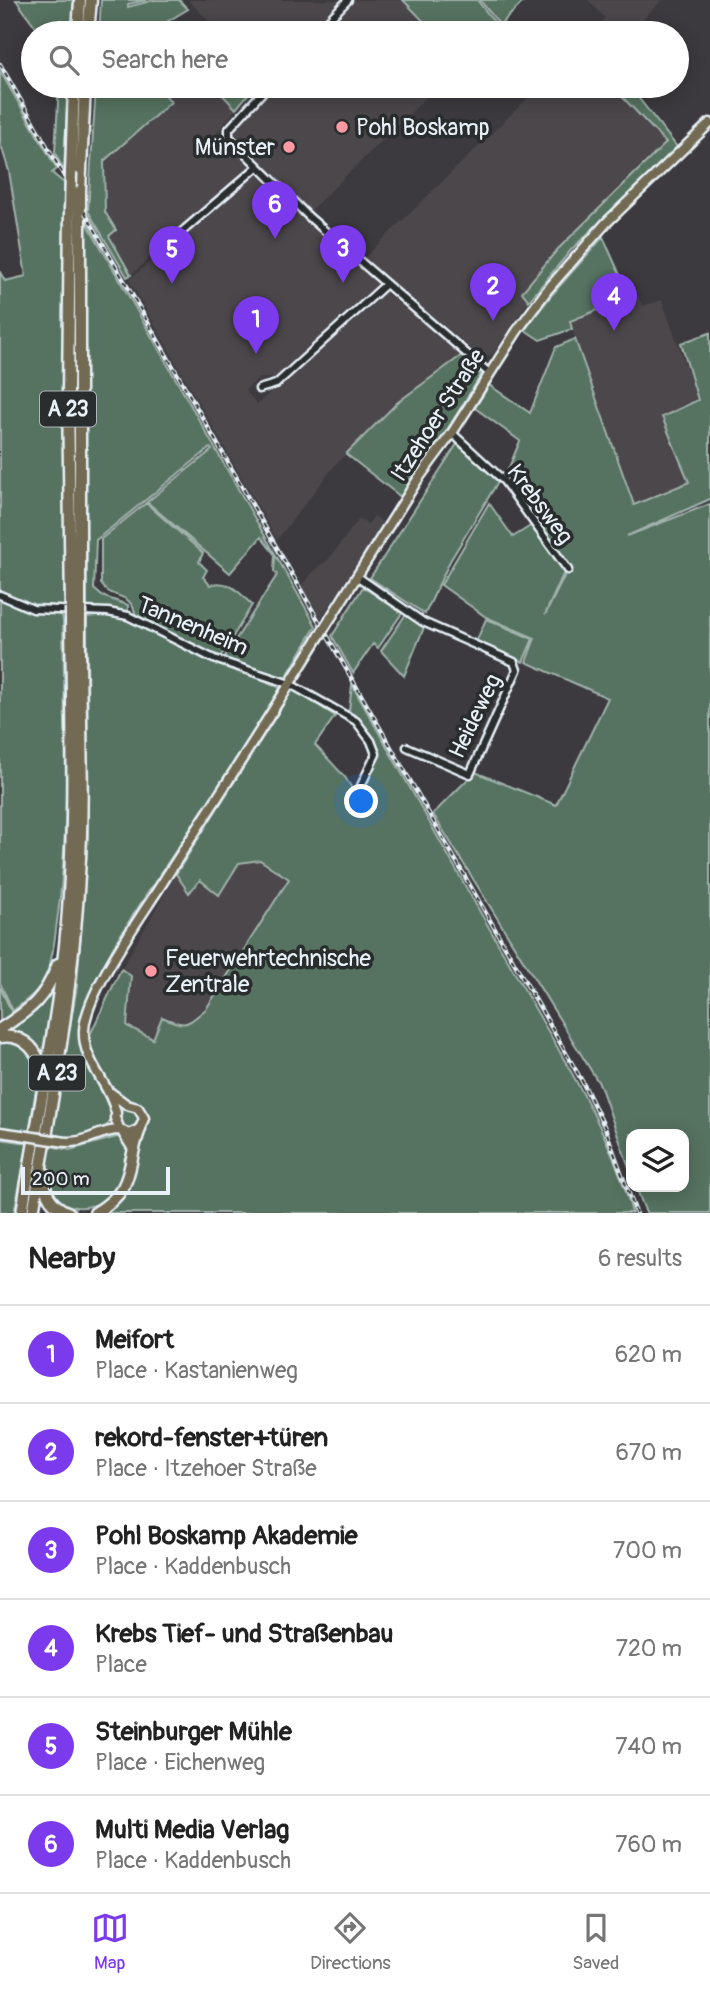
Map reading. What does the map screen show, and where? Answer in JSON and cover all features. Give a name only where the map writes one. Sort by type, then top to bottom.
[{"type":"highway","points":[[79,21],[80,0]]},
{"type":"highway","points":[[89,21],[91,0]]},
{"type":"highway","name":"A 23","points":[[22,1213],[65,944],[71,874],[75,611],[75,210],[71,173],[74,98]]},
{"type":"highway","name":"A 23","points":[[75,210],[80,191],[84,98]]},
{"type":"highway","name":"A 23","points":[[33,1213],[68,1000],[80,874],[82,764],[75,611]]},
{"type":"highway","points":[[0,1029],[23,1015],[42,996],[50,985],[65,944]]},
{"type":"highway","points":[[0,1037],[20,1039],[34,1050],[39,1058],[39,1116]]},
{"type":"highway","points":[[94,1212],[122,1191],[132,1168],[140,1129]]},
{"type":"highway","points":[[122,1132],[134,1149]]},
{"type":"highway","points":[[45,1145],[45,1188],[56,1205],[69,1213]]},
{"type":"main road","name":"Itzehoer Straße","points":[[110,1092],[92,1063],[85,1043],[86,1015],[93,996],[133,928],[418,479],[452,433],[517,331],[576,255],[710,123]]},
{"type":"main road","points":[[0,1132],[79,1143],[105,1132],[133,1133],[140,1129],[143,1124],[142,1112],[110,1092]]},
{"type":"main road","points":[[110,1092],[115,1116],[122,1132]]},
{"type":"main road","points":[[105,1132],[115,1116],[127,1105]]},
{"type":"street","points":[[328,21],[348,0]]},
{"type":"street","points":[[257,98],[229,128],[228,134],[257,167],[385,285],[489,373]]},
{"type":"street","points":[[162,250],[257,167]]},
{"type":"street","points":[[259,389],[276,384],[385,285]]},
{"type":"street","name":"Krebsweg","points":[[452,433],[504,481],[568,570]]},
{"type":"street","name":"Heideweg","points":[[358,577],[423,622],[517,665],[470,774],[407,747]]},
{"type":"street","name":"Tannenheim","points":[[0,594],[33,609],[108,612],[128,616],[214,659],[290,684],[356,721],[371,741],[376,754],[358,792]]},
{"type":"shaded area","points":[[188,0],[342,0],[322,21],[209,21]]},
{"type":"shaded area","points":[[355,0],[403,0],[423,21],[335,21]]},
{"type":"shaded area","points":[[588,0],[662,0],[641,21],[602,21],[605,18]]},
{"type":"shaded area","points":[[167,98],[225,98],[236,109],[217,133],[251,168],[131,275],[109,236],[116,230],[105,212],[104,161],[170,102]]},
{"type":"shaded area","points":[[263,98],[426,98],[310,211],[233,137],[234,130]]},
{"type":"shaded area","points":[[528,98],[623,98],[666,143],[557,250],[523,292],[529,301],[493,354],[486,358],[481,357],[363,259]]},
{"type":"shaded area","points":[[254,172],[377,284],[376,289],[279,378],[259,378],[245,390],[257,404],[383,293],[462,355],[398,402],[336,464],[277,540],[129,280]]},
{"type":"shaded area","points":[[637,294],[643,306],[662,300],[698,399],[661,417],[688,482],[633,505],[569,321]]},
{"type":"shaded area","points":[[374,516],[386,524],[321,618],[301,586],[327,561],[359,519],[368,524]]},
{"type":"shaded area","points":[[260,859],[289,879],[206,1009],[192,1023],[180,1025],[153,1040],[127,1027],[131,976],[121,969],[176,874],[189,893],[200,880],[239,863]]},
{"type":"green space","points":[[16,0],[74,0],[73,21],[31,21]]},
{"type":"green space","points":[[101,0],[146,0],[128,4],[128,7],[154,0],[179,0],[188,9],[168,21],[100,21]]},
{"type":"green space","points":[[403,0],[477,0],[493,21],[423,21]]},
{"type":"green space","points":[[480,0],[525,0],[504,21],[497,21]]},
{"type":"green space","points":[[0,71],[57,169],[52,173],[64,183],[64,608],[33,607],[0,593],[0,272],[5,281],[26,276],[9,171],[0,142]]},
{"type":"green space","points":[[58,98],[67,98],[64,171],[55,153]]},
{"type":"green space","points":[[95,98],[168,98],[171,102],[104,161],[105,212],[116,230],[109,236],[131,275],[127,277],[88,211]]},
{"type":"green space","points":[[225,98],[245,98],[236,109]]},
{"type":"green space","points":[[623,98],[638,98],[677,147],[571,250],[529,301],[522,292],[557,250],[666,143]]},
{"type":"green space","points":[[86,221],[316,626],[285,679],[224,658],[277,575],[274,571],[275,555],[261,537],[230,573],[147,502],[212,450],[210,448],[96,540],[94,589],[102,596],[128,605],[128,613],[87,608]]},
{"type":"green space","points":[[603,237],[630,297],[570,321],[572,329],[540,340],[525,330],[550,297]]},
{"type":"green space","points":[[710,333],[710,499],[627,536],[710,504],[710,1213],[646,1213],[638,1192],[689,1192],[689,1129],[626,1129],[626,1159],[600,1085],[433,814],[475,772],[556,805],[608,698],[526,662],[535,638],[486,617],[441,585],[489,503],[513,537],[532,525],[565,570],[545,615],[566,573],[568,563],[505,477],[520,441],[475,408],[489,385],[530,413],[556,347],[575,339],[634,505],[689,482],[662,417],[698,400],[681,343]]},
{"type":"green space","points":[[462,355],[481,375],[429,459],[412,477],[402,498],[346,454],[398,402]]},
{"type":"green space","points":[[457,444],[499,480],[450,561],[425,614],[370,578]]},
{"type":"green space","points":[[146,503],[203,553],[199,562],[207,570],[203,577],[210,585],[228,585],[252,605],[221,656],[204,651],[136,616],[130,602],[111,593],[101,584],[101,539]]},
{"type":"green space","points":[[363,587],[402,613],[378,648],[373,644],[353,673],[332,636]]},
{"type":"green space","points":[[0,598],[23,610],[62,615],[63,622],[66,805],[55,938],[42,983],[13,1011],[0,983]]},
{"type":"green space","points":[[406,614],[425,625],[404,676],[381,651]]},
{"type":"green space","points":[[108,615],[133,622],[208,661],[251,674],[282,689],[131,919],[100,972],[84,1016],[81,1043],[88,1064],[108,1098],[112,1118],[105,1127],[91,1134],[67,1138],[51,1135],[77,986],[88,835],[87,617]]},
{"type":"green space","points":[[486,619],[533,639],[523,662],[476,642]]},
{"type":"green space","points":[[352,685],[585,1098],[612,1154],[632,1213],[102,1213],[108,1209],[149,1121],[143,1107],[122,1096],[111,1085],[90,1044],[89,1037],[121,969],[131,976],[127,1026],[153,1039],[162,1017],[182,1024],[194,1019],[206,1009],[289,879],[260,860],[239,863],[219,895],[200,880],[189,893],[176,874],[293,689],[335,716],[315,745],[345,777],[358,798],[379,753],[365,727],[349,711]]},
{"type":"green space","points":[[55,981],[42,1060],[37,1049],[0,1032]]},
{"type":"green space","points":[[0,987],[14,1017],[0,1025]]},
{"type":"green space","points":[[0,1039],[25,1045],[39,1069],[29,1134],[0,1129]]},
{"type":"green space","points":[[129,1108],[137,1111],[140,1119],[137,1127],[129,1130],[121,1127],[118,1119],[121,1111]]},
{"type":"green space","points":[[122,1138],[130,1149],[124,1159],[129,1166],[113,1196],[104,1202],[84,1207],[65,1204],[57,1198],[46,1175],[49,1146],[70,1150]]},
{"type":"green space","points":[[0,1139],[28,1143],[14,1213],[0,1213]]},
{"type":"railway","points":[[0,64],[582,1081],[605,1128],[636,1213]]},
{"type":"place","name":"Pohl Boskamp","points":[[342,127]]},
{"type":"place","name":"Münster","points":[[289,147]]},
{"type":"place","name":"Multi Media Verlag","points":[[275,239]]},
{"type":"place","name":"Pohl Boskamp Akademie","points":[[343,283]]},
{"type":"place","name":"Steinburger Mühle","points":[[172,284]]},
{"type":"place","name":"rekord-fenster+türen","points":[[493,321]]},
{"type":"place","name":"Krebs Tief- und Straßenbau","points":[[614,331]]},
{"type":"place","name":"Meifort","points":[[256,354]]},
{"type":"place","name":"Feuerwehrtechnische Zentrale","points":[[151,971]]}]
